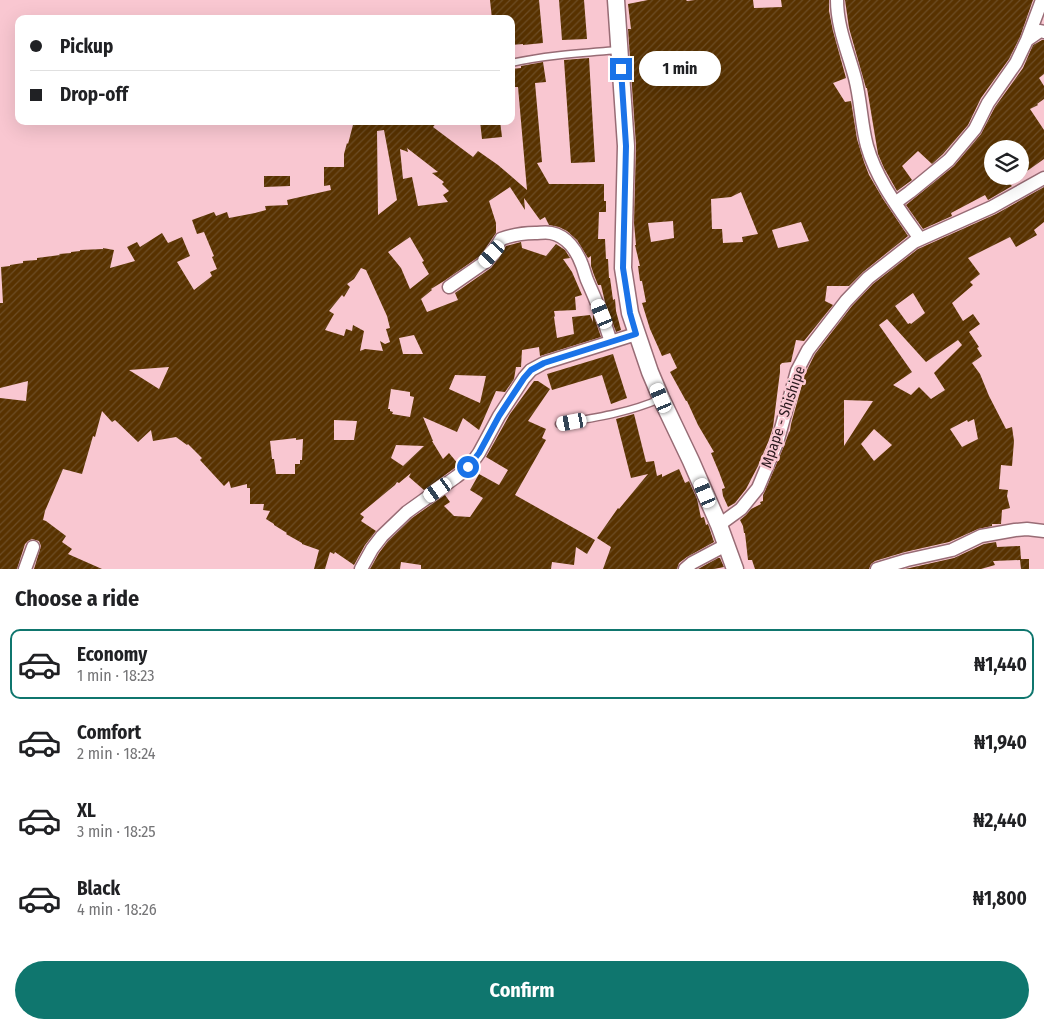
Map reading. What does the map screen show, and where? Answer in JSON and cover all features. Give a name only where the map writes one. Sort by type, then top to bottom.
[{"type":"street","points":[[616,0],[626,146],[623,268],[630,313],[650,372],[720,526],[735,569]]},
{"type":"street","points":[[836,0],[840,29],[859,94],[867,144],[879,175],[895,203],[920,239]]},
{"type":"street","points":[[895,203],[949,160],[975,129],[988,103],[1016,63],[1042,0]]},
{"type":"street","points":[[1027,40],[1040,31],[1044,32]]},
{"type":"street","name":"Mpape - Shishipe","points":[[720,526],[741,509],[758,488],[777,443],[797,371],[808,350],[846,301],[868,278],[914,242],[992,207],[1044,178]]},
{"type":"street","points":[[449,287],[485,262],[501,239],[527,233],[551,233],[562,237],[576,253],[602,314],[611,342]]},
{"type":"street","points":[[361,569],[382,536],[406,512],[468,467],[479,453],[499,416],[531,370],[544,363],[636,334]]},
{"type":"street","points":[[877,569],[952,550],[981,536],[1014,530],[1044,531]]},
{"type":"street","points":[[685,569],[726,544]]},
{"type":"street","points":[[25,569],[33,547]]},
{"type":"lane","points":[[515,62],[533,58],[620,50]]},
{"type":"lane","points":[[559,424],[642,407],[661,398]]},
{"type":"building","points":[[490,0],[539,0],[543,43],[515,45],[515,15],[492,15]]},
{"type":"building","points":[[559,0],[584,0],[587,39],[562,40]]},
{"type":"building","points":[[648,0],[753,0],[754,8],[782,7],[781,0],[829,0],[833,31],[846,78],[833,83],[845,102],[851,101],[857,139],[869,175],[908,236],[863,272],[849,286],[827,286],[825,301],[833,305],[804,341],[796,340],[791,362],[780,365],[773,427],[769,440],[746,489],[735,503],[728,507],[723,496],[722,489],[725,488],[711,453],[714,452],[670,372],[677,368],[670,353],[662,356],[650,329],[642,303],[646,302],[642,281],[640,281],[638,266],[640,266],[635,245],[636,145],[628,29],[631,29],[628,4]],"holes":[[[741,192],[758,234],[742,237],[743,242],[723,243],[722,229],[712,229],[711,199],[731,197]],[[673,221],[674,238],[651,242],[648,223]],[[801,222],[809,241],[778,248],[772,230]]]},
{"type":"building","points":[[845,0],[1033,0],[1020,37],[1009,59],[981,98],[968,125],[932,164],[918,151],[902,166],[912,180],[897,191],[878,154],[867,88],[849,28]]},
{"type":"building","points":[[1042,40],[1044,40],[1044,74],[1039,78],[1044,86],[1044,99],[1030,109],[1044,130],[1044,159],[1029,170],[1029,140],[984,140],[984,185],[1012,186],[988,200],[985,195],[951,213],[952,216],[923,229],[906,205],[954,166],[981,134],[995,107],[1023,68],[1033,45]]},
{"type":"building","points":[[589,58],[595,162],[571,163],[564,60]]},
{"type":"building","points":[[543,62],[546,82],[535,83],[542,162],[537,163],[549,184],[604,184],[606,212],[599,212],[598,239],[605,239],[609,278],[621,330],[616,332],[601,285],[598,285],[591,266],[591,256],[588,258],[577,240],[567,231],[549,225],[545,217],[540,220],[524,198],[525,210],[510,187],[489,201],[496,223],[496,233],[480,256],[431,289],[421,299],[427,312],[458,300],[455,293],[491,268],[506,246],[521,242],[522,248],[546,256],[556,244],[565,250],[570,258],[563,259],[572,272],[582,295],[575,297],[576,310],[554,311],[557,338],[574,334],[572,317],[590,315],[593,322],[593,314],[601,337],[540,356],[539,347],[522,350],[521,367],[516,367],[514,379],[505,392],[496,391],[479,430],[463,418],[457,432],[423,417],[432,441],[443,459],[449,453],[459,465],[424,490],[409,477],[411,473],[399,483],[397,482],[360,514],[364,517],[361,521],[376,531],[365,545],[354,565],[335,552],[334,554],[330,552],[325,569],[314,569],[319,550],[302,544],[266,519],[270,511],[263,510],[264,504],[250,504],[250,488],[247,488],[247,484],[231,488],[229,481],[224,486],[200,460],[202,458],[188,444],[176,437],[153,441],[151,430],[138,442],[115,420],[112,422],[102,411],[82,474],[63,469],[43,520],[66,536],[62,542],[72,549],[68,554],[102,569],[34,569],[41,546],[39,541],[32,539],[25,544],[17,569],[0,569],[0,398],[26,401],[28,381],[0,388],[0,303],[3,303],[1,267],[23,263],[23,261],[37,260],[37,258],[103,248],[114,250],[110,268],[135,261],[127,247],[137,242],[140,247],[162,233],[168,243],[182,237],[190,256],[177,262],[194,290],[212,276],[210,272],[217,269],[204,232],[197,234],[192,220],[214,212],[216,216],[227,212],[229,218],[255,213],[266,210],[265,206],[288,205],[287,200],[331,190],[330,185],[324,186],[324,167],[344,167],[344,154],[353,125],[435,125],[433,127],[473,157],[478,151],[498,165],[527,190],[518,87],[515,87],[515,69],[521,68],[521,66]],"holes":[[[384,130],[397,200],[378,215],[377,131]],[[407,148],[438,172],[432,173],[444,182],[442,184],[449,191],[443,195],[448,202],[418,206],[412,177],[403,179],[400,149],[408,152]],[[410,237],[429,274],[410,289],[401,268],[388,252]],[[361,268],[366,270],[387,316],[390,328],[386,329],[390,342],[385,344],[380,341],[383,351],[365,349],[360,351],[364,331],[353,325],[352,331],[346,329],[344,336],[325,330],[334,314],[329,311],[342,295],[344,297],[350,287],[347,284],[354,279]],[[414,335],[423,354],[403,354],[399,338]],[[169,367],[159,389],[129,370]],[[455,375],[486,376],[480,403],[449,389]],[[391,389],[410,392],[410,396],[414,397],[410,417],[392,414],[393,412],[388,409]],[[334,420],[357,421],[354,440],[334,440]],[[303,439],[302,460],[300,460],[300,464],[295,464],[295,474],[276,474],[270,441]],[[396,445],[424,446],[403,466],[391,458]]]},
{"type":"building","points":[[480,125],[500,125],[502,137],[482,139]]},
{"type":"building","points":[[264,176],[290,176],[290,186],[264,187]]},
{"type":"building","points":[[1044,187],[1044,222],[1034,230],[1037,235],[1016,247],[1010,237],[968,258],[980,274],[970,282],[973,285],[952,303],[963,321],[973,314],[980,324],[969,332],[979,347],[977,348],[982,356],[972,363],[980,374],[1006,429],[1012,427],[1014,441],[1012,466],[1001,465],[999,489],[1008,490],[1007,496],[1010,508],[1002,510],[1001,524],[992,524],[992,526],[978,529],[949,542],[875,561],[869,569],[755,569],[752,560],[748,560],[745,533],[740,520],[763,501],[763,495],[790,431],[805,374],[815,354],[852,306],[873,284],[918,249],[996,214]],"holes":[[[913,293],[925,313],[911,324],[908,324],[895,306]],[[887,319],[926,362],[958,340],[962,345],[934,373],[945,390],[931,399],[919,387],[911,395],[893,385],[912,372],[879,325]],[[844,400],[873,401],[844,446]],[[974,419],[978,439],[962,447],[950,429],[967,420],[968,422]],[[874,429],[892,445],[874,461],[861,444]]]},
{"type":"building","points":[[613,354],[627,398],[611,404],[602,375],[552,390],[547,374]]},
{"type":"building","points":[[534,381],[538,381],[550,389],[528,421],[546,429],[542,438],[546,440],[515,495],[595,540],[587,554],[576,547],[574,565],[552,562],[551,569],[421,569],[421,565],[401,562],[400,569],[370,569],[388,541],[412,518],[445,495],[450,502],[444,506],[454,516],[470,517],[483,498],[470,490],[479,474],[499,485],[508,470],[486,457],[510,414]]},
{"type":"building","points":[[634,414],[646,462],[654,461],[657,476],[662,474],[662,477],[679,469],[685,483],[689,481],[697,499],[701,518],[704,517],[706,525],[708,524],[714,542],[687,557],[679,563],[677,569],[603,569],[611,547],[597,538],[618,508],[648,474],[631,478],[616,419]]},
{"type":"building","points":[[996,542],[997,547],[1020,546],[1021,559],[1029,559],[1029,569],[1021,569],[1020,560],[993,561],[995,565],[981,569],[905,569],[954,558],[984,544]]},
{"type":"building","points":[[720,558],[724,567],[698,569]]},
{"type":"route","points":[[468,467],[479,453],[499,416],[531,370],[544,363],[636,334],[630,313],[623,268],[626,146],[621,69]]}]
